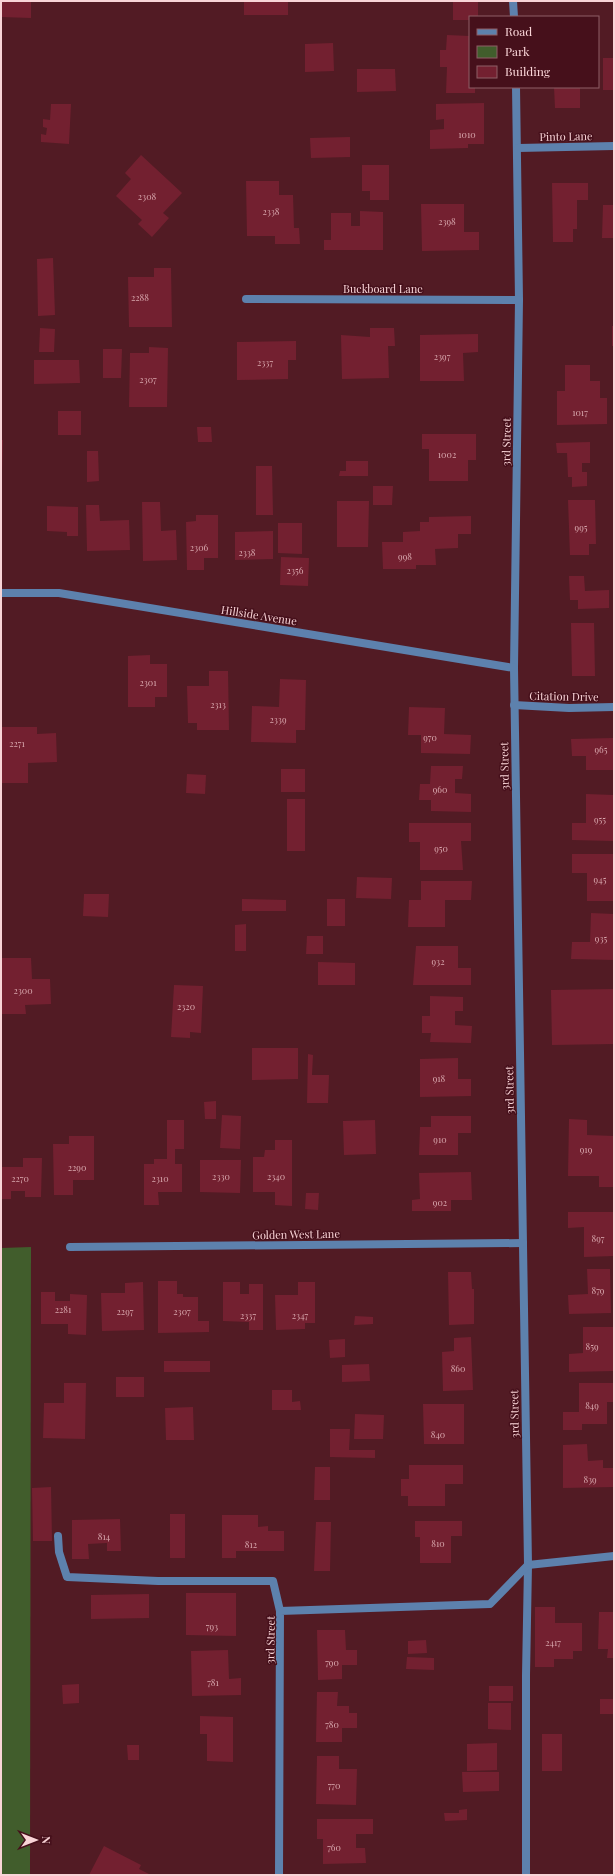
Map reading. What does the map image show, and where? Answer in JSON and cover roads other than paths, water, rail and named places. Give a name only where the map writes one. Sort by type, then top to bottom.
[{"type":"street","points":[[513,1],[514,16]]},
{"type":"street","name":"3rd Street","points":[[279,1875],[280,1611],[490,1604],[528,1565],[514,705],[519,300],[516,88]]},
{"type":"street","name":"Pinto Lane","points":[[518,148],[614,146]]},
{"type":"street","name":"Buckboard Lane","points":[[246,299],[519,300]]},
{"type":"street","name":"Hillside Avenue","points":[[1,593],[59,593],[514,668]]},
{"type":"street","name":"Citation Drive","points":[[514,705],[569,708],[614,707]]},
{"type":"street","name":"Golden West Lane","points":[[70,1247],[522,1243]]},
{"type":"street","points":[[58,1536],[59,1552],[67,1577],[158,1581],[273,1581],[280,1611]]},
{"type":"street","points":[[526,1875],[526,1675],[528,1565],[614,1556]]}]
